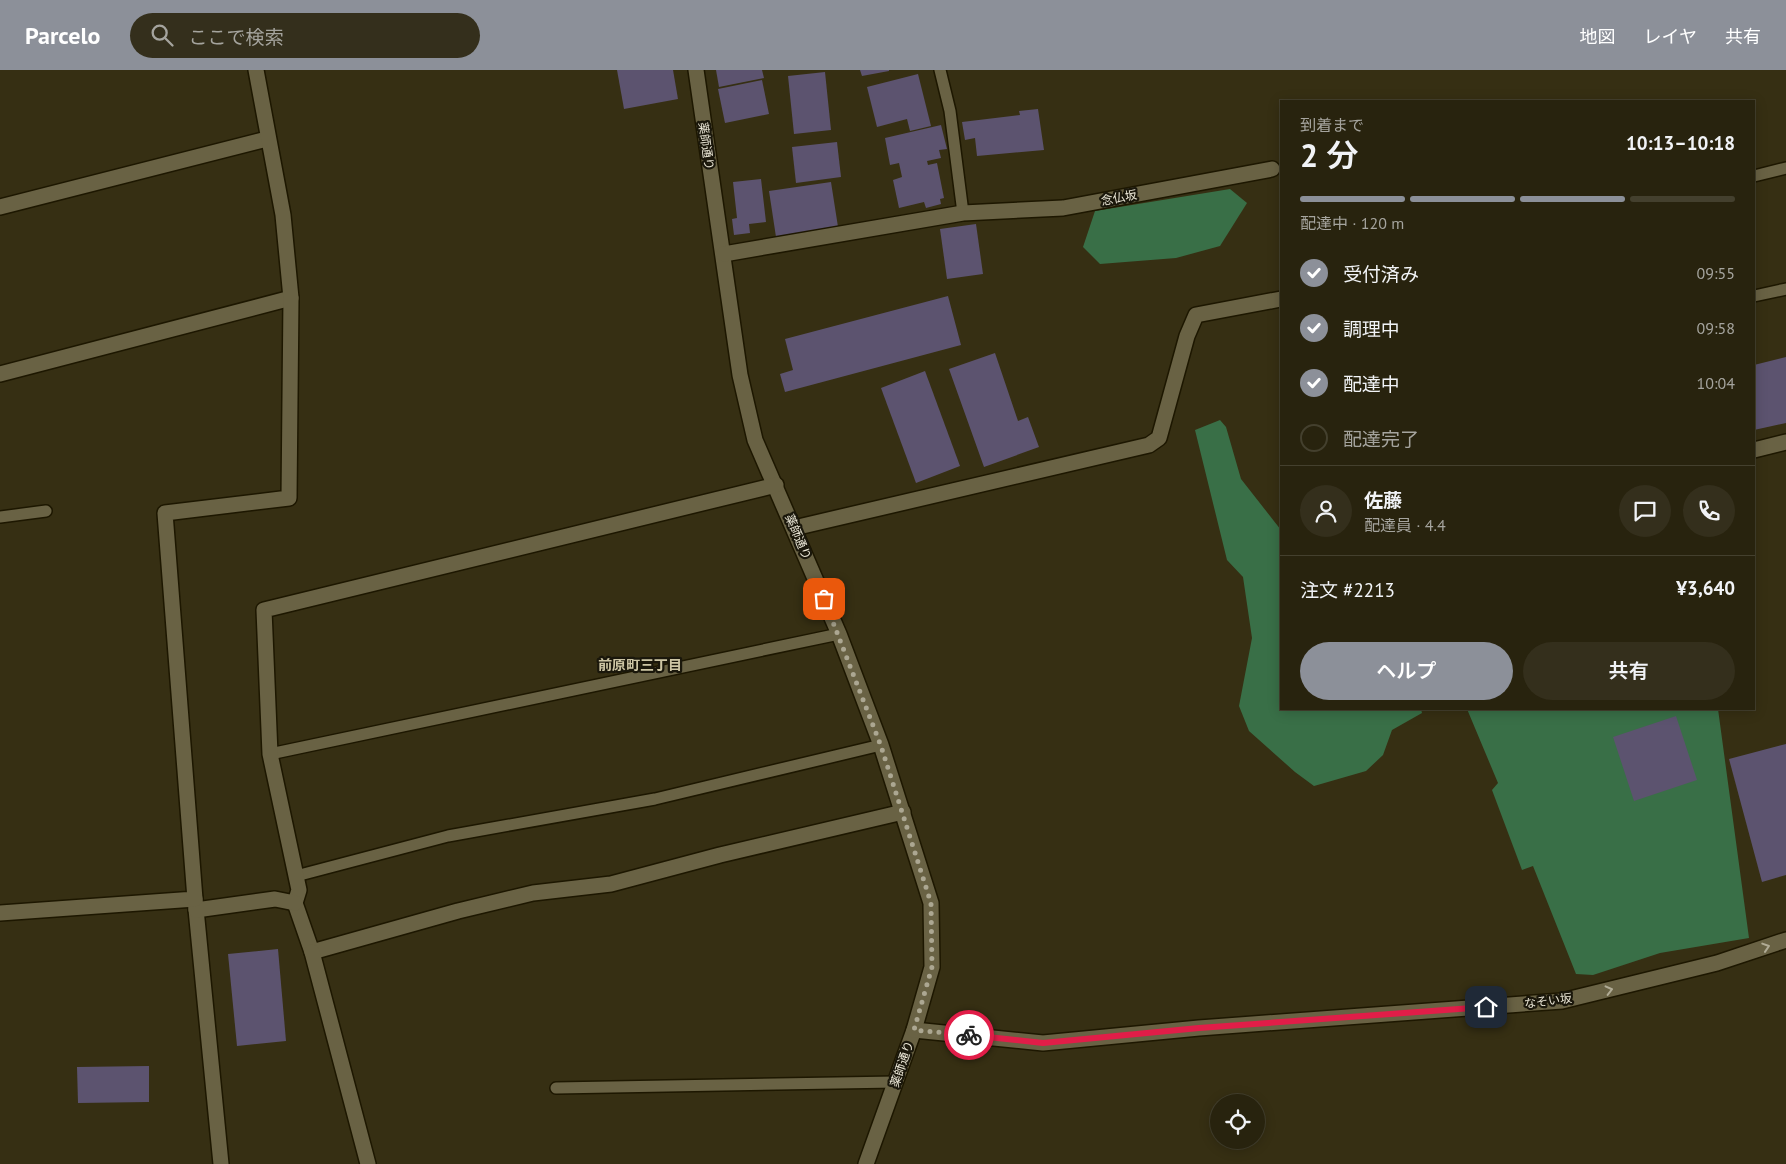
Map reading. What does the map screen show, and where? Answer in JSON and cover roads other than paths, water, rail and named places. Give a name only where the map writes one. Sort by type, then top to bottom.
[{"type":"street","points":[[221,1164],[195,905],[165,513],[289,498],[291,298],[283,215],[267,139],[256,70]]},
{"type":"street","name":"薬師通り","points":[[696,70],[740,375],[755,440],[840,634],[881,746],[931,903],[932,967],[914,1030],[866,1164]]},
{"type":"street","points":[[0,208],[267,139]]},
{"type":"street","name":"念仏坂","points":[[724,254],[963,213],[1063,208],[1272,169]]},
{"type":"street","points":[[0,374],[291,298]]},
{"type":"street","points":[[794,528],[1149,445],[1158,438],[1187,336],[1196,316],[1280,299]]},
{"type":"street","points":[[1755,450],[1786,442]]},
{"type":"street","points":[[368,1164],[312,952],[294,902],[299,890],[270,754],[264,610],[776,485]]},
{"type":"street","points":[[312,952],[533,893],[611,884],[720,854],[903,812]]},
{"type":"street","points":[[0,913],[195,905],[275,899],[294,902]]},
{"type":"street","name":"なそい坂","points":[[914,1030],[1043,1043],[1199,1028],[1562,1001],[1717,963],[1786,940]]},
{"type":"lane","points":[[940,70],[950,111],[963,213]]},
{"type":"lane","points":[[1755,176],[1786,168]]},
{"type":"lane","points":[[1755,296],[1786,289]]},
{"type":"lane","points":[[0,517],[46,511]]},
{"type":"lane","points":[[270,754],[840,634]]},
{"type":"lane","points":[[296,876],[448,836],[655,799],[881,746]]},
{"type":"lane","points":[[556,1088],[896,1082]]},
{"type":"district","name":"前原町三丁目","points":[[640,665]]}]
